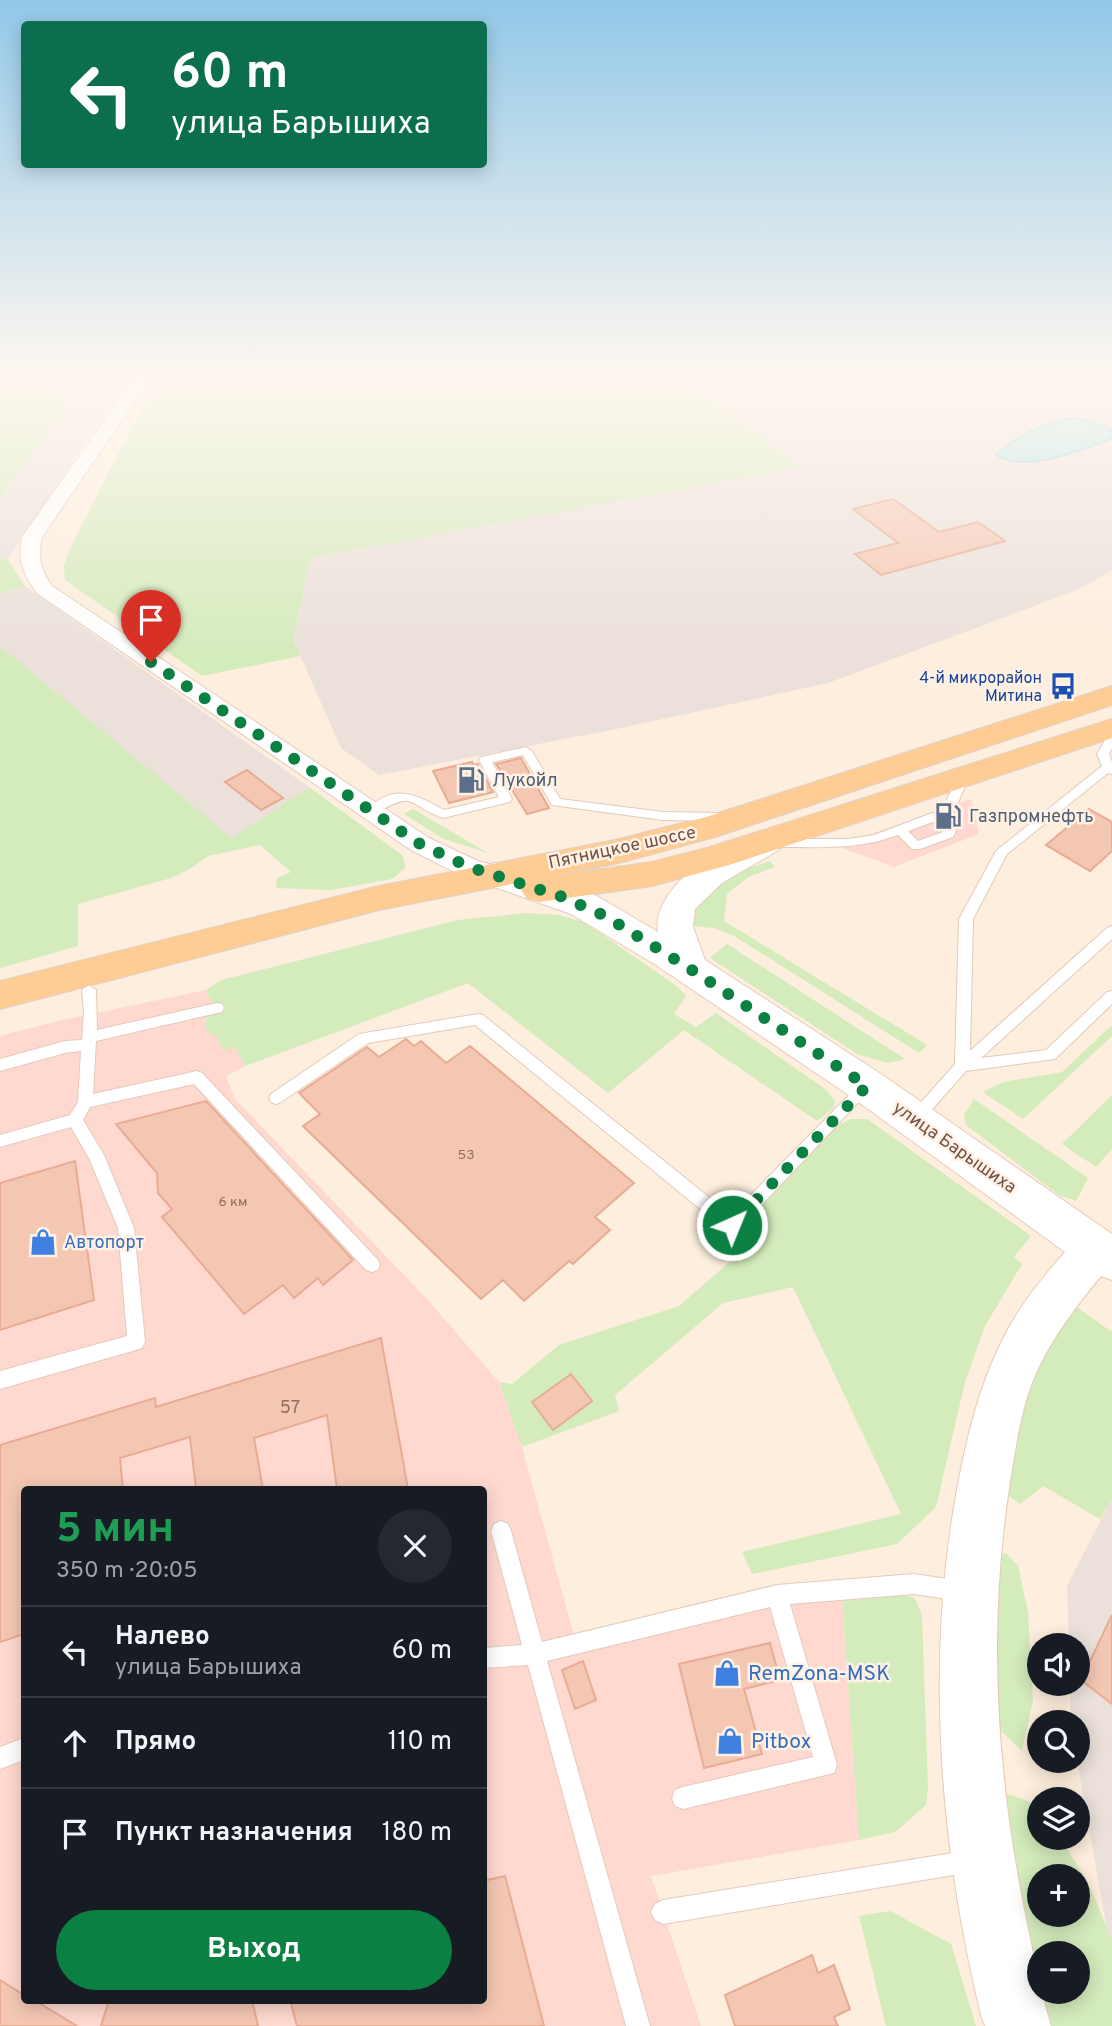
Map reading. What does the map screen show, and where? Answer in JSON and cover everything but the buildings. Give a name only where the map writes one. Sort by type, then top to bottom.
[{"type":"main road","name":"Пятницкое шоссе","points":[[0,1014],[377,916],[429,905],[566,893],[652,874],[755,830],[1112,695]]},
{"type":"main road","name":"Пятницкое шоссе","points":[[0,995],[379,898],[615,852],[755,830],[962,779],[1112,728]]},
{"type":"main road","points":[[689,968],[675,923],[679,903],[755,830]]},
{"type":"main road","points":[[566,893],[579,870],[615,852]]},
{"type":"main road","name":"улица Барышиха","points":[[495,875],[566,893],[689,968],[1107,1246]]},
{"type":"main road","points":[[1018,2026],[975,1811],[967,1706],[969,1592],[980,1500],[994,1435],[1016,1364],[1043,1313],[1107,1246]]},
{"type":"street","points":[[80,468],[32,537],[27,555],[31,571],[45,590],[372,811],[446,857],[495,875]]},
{"type":"lane","points":[[962,1066],[966,919],[1002,851],[1110,769],[1102,754],[1112,737]]},
{"type":"lane","points":[[372,811],[396,796],[414,798],[443,814],[506,799],[485,760],[526,751],[556,802],[848,843],[876,839],[948,812]]},
{"type":"lane","points":[[900,830],[916,846],[948,834],[951,821],[948,812],[962,779]]},
{"type":"lane","points":[[915,1119],[962,1066],[1112,931]]},
{"type":"lane","points":[[0,1141],[75,1119],[85,1102],[89,990]]},
{"type":"lane","points":[[962,1066],[1049,1055],[1112,996]]},
{"type":"lane","points":[[0,1065],[217,1008]]},
{"type":"lane","points":[[276,1098],[364,1038],[478,1019],[732,1225],[867,1086]]},
{"type":"lane","points":[[85,1102],[197,1077],[372,1265]]},
{"type":"lane","points":[[0,1380],[136,1342],[125,1228],[96,1155],[75,1119]]},
{"type":"lane","points":[[501,1531],[638,2026]]},
{"type":"lane","points":[[487,1658],[535,1654],[777,1595],[914,1584],[969,1592]]},
{"type":"lane","points":[[683,1798],[826,1765],[777,1595]]},
{"type":"lane","points":[[0,1758],[21,1750]]},
{"type":"lane","points":[[663,1912],[983,1859]]},
{"type":"shaded area","points":[[22,468],[68,468],[8,559],[0,559],[0,499]]},
{"type":"shaded area","points":[[797,468],[1112,468],[1112,570],[1080,589],[828,683],[621,728],[379,775],[341,748],[293,639],[311,558]]},
{"type":"shaded area","points":[[25,586],[309,787],[232,839],[0,646],[0,594]]},
{"type":"shaded area","name":"Газпромнефть","points":[[971,799],[979,834],[894,867],[837,846]]},
{"type":"shaded area","points":[[206,990],[245,1066],[226,1076],[235,1099],[428,1300],[499,1382],[522,1447],[576,1643],[771,1607],[842,1599],[859,1840],[651,1876],[701,2026],[0,2026],[0,1036],[62,1020]]},
{"type":"shaded area","points":[[1112,1498],[1112,1940],[1106,1924],[1090,1834],[1090,1787],[1082,1787],[1079,1773],[1090,1773],[1090,1710],[1071,1710],[1070,1696],[1090,1696],[1090,1633],[1069,1633],[1067,1586]]},
{"type":"green space","points":[[0,468],[22,468],[0,499]]},
{"type":"green space","points":[[111,468],[798,468],[311,558],[293,639],[300,656],[202,676],[65,580],[64,566]]},
{"type":"green space","points":[[0,559],[8,559],[25,586],[0,594]]},
{"type":"green space","points":[[0,646],[232,838],[309,787],[402,855],[406,867],[392,879],[331,890],[276,888],[277,878],[291,872],[260,845],[208,856],[171,878],[78,904],[78,946],[0,968]]},
{"type":"green space","points":[[413,809],[488,853],[444,839],[404,814]]},
{"type":"green space","points":[[770,861],[775,867],[748,877],[727,894],[724,921],[927,1045],[919,1053],[736,937],[714,928],[692,926],[681,917],[711,881]]},
{"type":"green space","points":[[526,913],[558,915],[584,922],[678,987],[686,996],[674,1014],[696,1027],[716,1013],[825,1089],[835,1101],[834,1108],[817,1121],[684,1030],[608,1093],[468,983],[245,1066],[235,1047],[223,1051],[217,1038],[205,1029],[206,1014],[213,1005],[206,990],[221,980],[458,920]]},
{"type":"green space","points":[[727,944],[905,1059],[888,1063],[857,1054],[710,958]]},
{"type":"green space","points":[[1112,1025],[1112,1036],[1023,1119],[983,1092],[1004,1082],[1062,1072]]},
{"type":"green space","points":[[1112,1095],[1112,1149],[1096,1167],[1062,1144]]},
{"type":"green space","points":[[974,1099],[1088,1178],[1076,1201],[1059,1195],[966,1125],[964,1115]]},
{"type":"green space","points":[[851,1119],[867,1119],[1031,1236],[1014,1257],[1022,1264],[985,1326],[965,1382],[936,1507],[897,1544],[752,1574],[742,1552],[901,1514],[793,1287],[723,1303],[615,1395],[619,1411],[522,1447],[499,1382],[512,1384],[559,1345],[679,1306],[769,1228],[754,1209],[832,1128]]},
{"type":"green space","points":[[1071,1303],[1112,1332],[1112,1498],[1100,1519],[1043,1486],[1020,1504],[1004,1492],[1025,1395],[1046,1343]]},
{"type":"green space","points":[[1006,1553],[1018,1566],[1028,1612],[1027,1696],[1033,1696],[1033,1700],[1031,1710],[1027,1710],[1027,1728],[1022,1751],[1001,1731],[985,1701],[993,1558]]},
{"type":"green space","points":[[898,1593],[915,1598],[922,1616],[928,1787],[926,1805],[895,1832],[859,1840],[842,1599]]},
{"type":"green space","points":[[1007,1794],[1027,1801],[1027,1850],[1068,1850],[1077,1864],[1027,1864],[1027,1927],[1090,1927],[1090,1887],[1112,1940],[1112,2026],[1039,2026],[1034,2004],[1090,2004],[1090,1941],[1027,1941],[1027,1974],[991,1816]]},
{"type":"green space","points":[[890,1911],[951,1944],[976,2026],[886,2026],[859,1916]]},
{"type":"place","name":"4-й микрорайон Митина","points":[[1063,686]]},
{"type":"place","name":"Лукойл","points":[[471,780]]},
{"type":"place","name":"Газпромнефть","points":[[948,816]]},
{"type":"place","name":"Автопорт","points":[[43,1242]]},
{"type":"place","name":"RemZona-MSK","points":[[727,1673]]},
{"type":"place","name":"Pitbox","points":[[730,1741]]},
{"type":"route","points":[[151,662],[420,844],[469,867],[542,889],[605,916],[669,955],[867,1086],[732,1225]]}]
